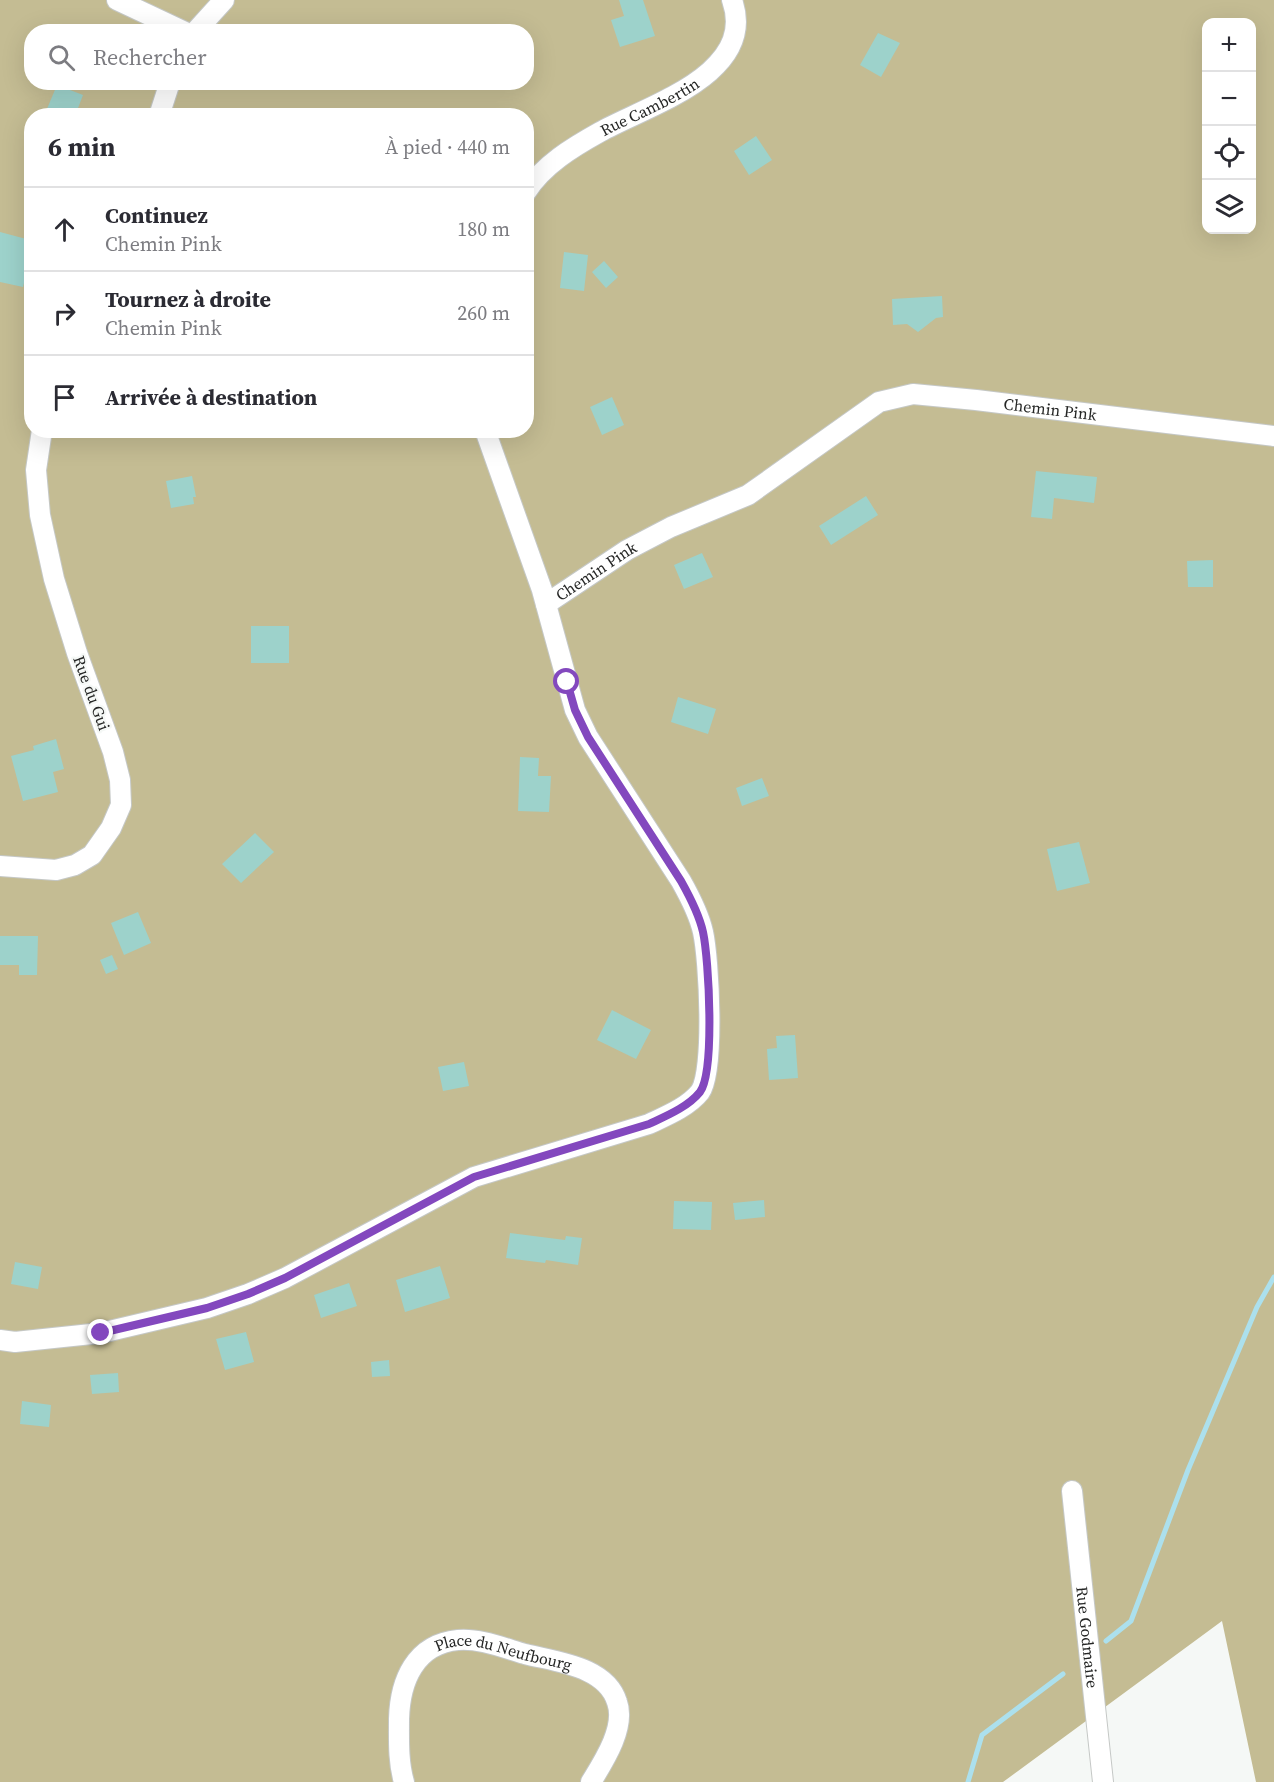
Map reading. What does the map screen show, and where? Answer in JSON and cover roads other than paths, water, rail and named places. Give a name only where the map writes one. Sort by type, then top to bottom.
[{"type":"street","points":[[117,0],[168,24]]},
{"type":"street","points":[[202,24],[224,0]]},
{"type":"street","name":"Rue Cambertin","points":[[534,183],[551,163],[597,133],[682,91],[704,77],[720,61],[736,34],[736,12],[732,0]]},
{"type":"street","points":[[162,108],[167,90]]},
{"type":"street","name":"Chemin Pink","points":[[0,1340],[15,1342],[44,1340],[101,1333],[207,1308],[248,1294],[285,1278],[474,1177],[649,1124],[673,1113],[699,1093],[704,1085],[708,1039],[709,984],[702,929],[693,903],[681,881],[588,737],[575,710],[546,604],[627,550],[671,527],[748,495],[879,402],[913,394],[1007,402],[1274,436]]},
{"type":"street","name":"Rue du Gui","points":[[0,866],[56,870],[75,865],[92,855],[111,828],[121,805],[120,780],[113,752],[77,653],[58,590],[40,515],[36,470],[41,438]]},
{"type":"street","points":[[488,438],[546,604]]},
{"type":"street","name":"Rue Godmaire","points":[[1072,1491],[1102,1782]]},
{"type":"street","name":"Place du Neufbourg","points":[[404,1782],[400,1755],[399,1713],[407,1674],[418,1658],[435,1647],[460,1640],[483,1643],[580,1668],[602,1678],[618,1703],[619,1713],[615,1736],[591,1782]]},
{"type":"waterway","points":[[1106,1641],[1131,1621],[1188,1470],[1257,1307],[1274,1277]]},
{"type":"waterway","points":[[968,1782],[982,1735],[1063,1674]]}]
